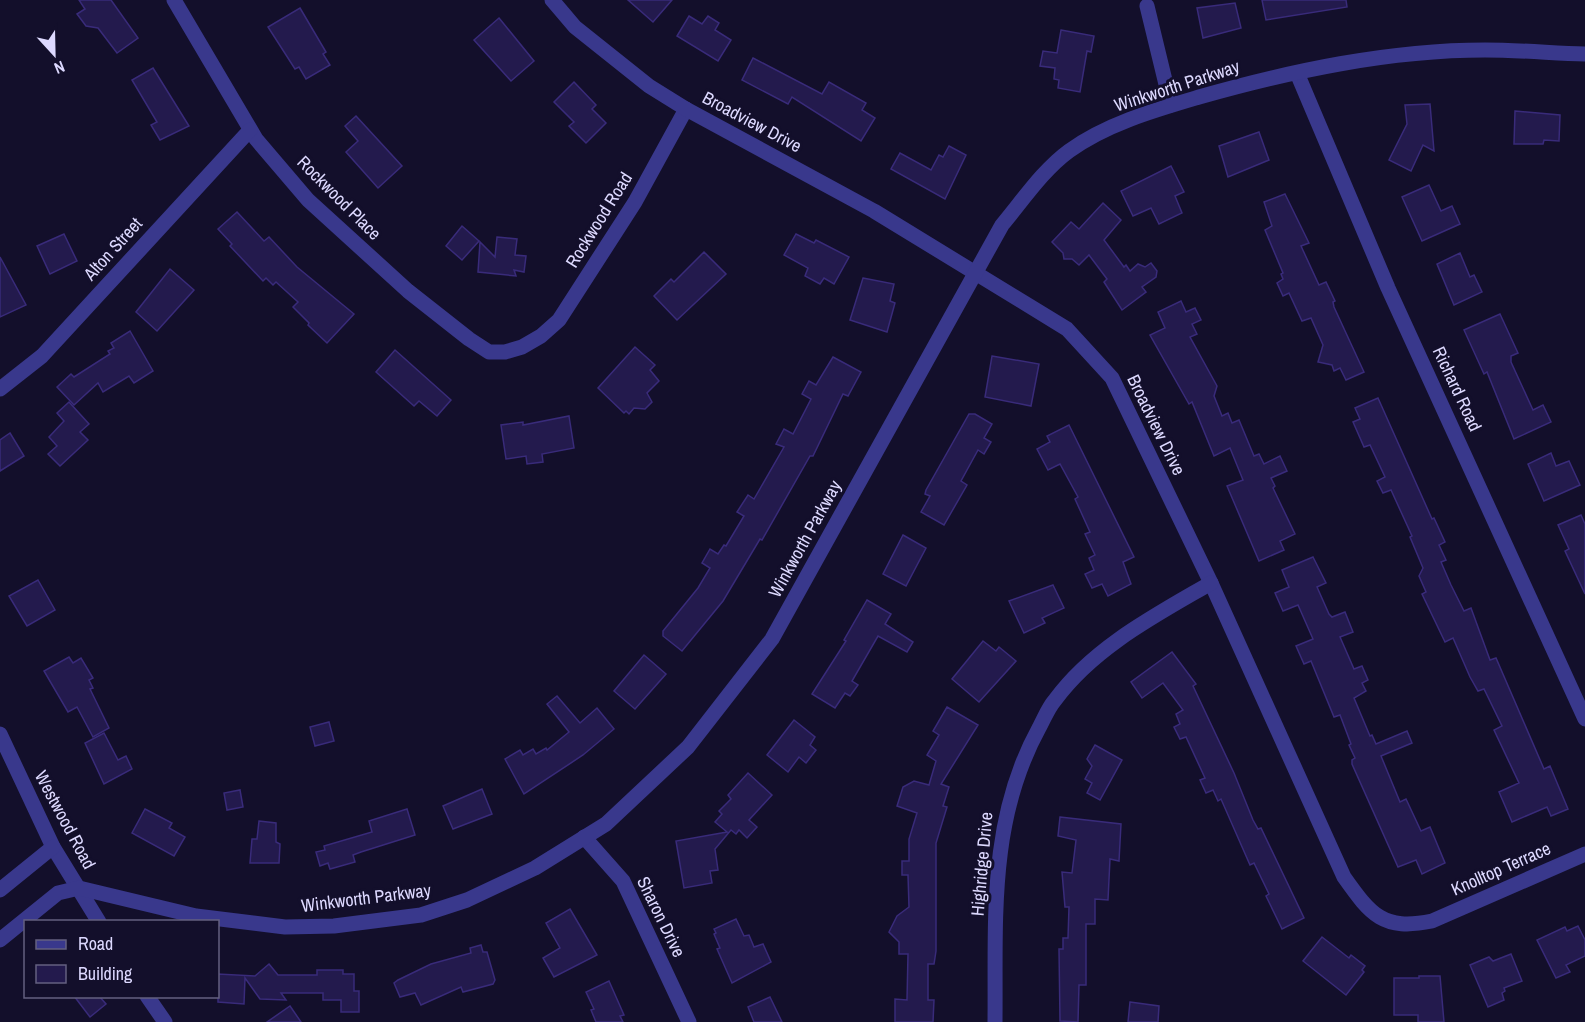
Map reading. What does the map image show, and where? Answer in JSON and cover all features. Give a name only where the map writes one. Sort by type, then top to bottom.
[{"type":"street","name":"Rockwood Place","points":[[174,0],[250,130],[308,200],[408,291],[489,352],[505,352],[533,341]]},
{"type":"street","name":"Broadview Drive","points":[[552,0],[575,27],[649,86],[686,109],[874,211],[1067,329],[1112,378],[1211,583],[1344,877],[1374,915],[1393,924],[1410,926],[1432,921]]},
{"type":"street","points":[[1147,6],[1171,105]]},
{"type":"street","name":"Winkworth Parkway","points":[[79,888],[196,916],[285,927],[334,926],[421,915],[467,900],[536,868],[606,824],[688,747],[772,639],[1002,225],[1046,172],[1070,150],[1119,124],[1171,105],[1244,84],[1298,73],[1410,54],[1485,50],[1585,54]]},
{"type":"street","name":"Richard Road","points":[[1298,73],[1383,277],[1585,719]]},
{"type":"street","name":"Rockwood Road","points":[[533,341],[559,320],[635,202],[686,109]]},
{"type":"street","name":"Alton Street","points":[[0,389],[42,356],[250,130]]},
{"type":"street","name":"Highridge Drive","points":[[995,1022],[997,876],[1001,837],[1008,804],[1027,750],[1054,700],[1086,666],[1139,625],[1211,583]]},
{"type":"street","name":"Westwood Road","points":[[0,735],[53,847],[98,920]]},
{"type":"street","name":"Sharon Drive","points":[[585,837],[622,881],[689,1022]]},
{"type":"street","points":[[0,890],[53,847]]},
{"type":"street","name":"Knolltop Terrace","points":[[1432,921],[1585,854]]},
{"type":"street","points":[[25,920],[58,893],[79,888]]},
{"type":"street","points":[[0,940],[24,921]]},
{"type":"street","points":[[148,998],[165,1022]]},
{"type":"building","points":[[79,0],[111,0],[138,38],[117,53],[98,28],[86,26],[77,14],[85,9]]},
{"type":"building","points":[[628,0],[672,0],[653,22]]},
{"type":"building","points":[[1262,0],[1346,0],[1347,7],[1266,20]]},
{"type":"building","points":[[1235,3],[1241,28],[1203,38],[1197,8]]},
{"type":"building","points":[[300,8],[326,52],[323,54],[330,65],[306,79],[299,67],[295,69],[268,27]]},
{"type":"building","points":[[689,16],[702,24],[708,16],[719,23],[715,30],[731,40],[718,61],[677,36]]},
{"type":"building","points":[[499,18],[534,61],[511,81],[474,40]]},
{"type":"building","points":[[1061,30],[1094,36],[1091,52],[1087,51],[1080,92],[1058,88],[1059,80],[1054,79],[1055,68],[1040,66],[1043,51],[1057,53]]},
{"type":"building","points":[[753,58],[822,94],[829,82],[866,103],[862,110],[875,118],[861,141],[792,97],[788,104],[742,80]]},
{"type":"building","points":[[153,68],[189,126],[160,140],[151,125],[157,122],[132,80]]},
{"type":"building","points":[[574,82],[596,105],[592,109],[606,123],[586,143],[569,126],[574,122],[554,102]]},
{"type":"building","points":[[1430,104],[1434,151],[1423,145],[1411,171],[1389,160],[1407,124],[1405,105]]},
{"type":"building","points":[[1515,111],[1560,115],[1559,141],[1544,140],[1543,144],[1514,144]]},
{"type":"building","points":[[356,116],[402,166],[378,188],[346,152],[358,141],[345,126]]},
{"type":"building","points":[[1259,132],[1269,160],[1228,177],[1219,146]]},
{"type":"building","points":[[949,146],[966,155],[945,199],[891,169],[900,153],[931,170],[939,155],[943,157]]},
{"type":"building","points":[[1171,166],[1184,192],[1175,196],[1182,213],[1159,224],[1151,208],[1133,216],[1121,191]]},
{"type":"building","points":[[1429,185],[1441,211],[1452,206],[1460,224],[1422,241],[1402,197]]},
{"type":"building","points":[[1285,194],[1309,243],[1301,246],[1319,285],[1326,282],[1335,301],[1333,302],[1334,307],[1364,372],[1346,380],[1340,368],[1334,371],[1332,365],[1318,362],[1323,345],[1311,318],[1302,321],[1289,293],[1283,296],[1277,283],[1283,279],[1281,274],[1283,273],[1265,230],[1272,226],[1264,202]]},
{"type":"building","points":[[1103,203],[1121,220],[1104,240],[1124,267],[1126,265],[1130,271],[1138,264],[1145,267],[1151,263],[1157,271],[1156,277],[1142,287],[1146,292],[1122,310],[1104,282],[1107,279],[1089,255],[1079,265],[1072,259],[1064,259],[1063,253],[1052,242],[1071,222],[1079,229]]},
{"type":"building","points":[[237,212],[264,241],[269,237],[297,267],[354,314],[327,343],[293,307],[298,302],[276,282],[273,285],[266,278],[263,281],[230,246],[232,244],[218,229]]},
{"type":"building","points":[[462,226],[479,241],[462,260],[446,246]]},
{"type":"building","points":[[64,234],[77,261],[50,274],[37,246]]},
{"type":"building","points":[[796,234],[814,243],[816,240],[849,257],[834,284],[824,278],[820,284],[805,276],[808,268],[784,255]]},
{"type":"building","points":[[497,237],[517,239],[515,255],[526,256],[524,272],[514,270],[516,276],[478,272],[480,242],[495,257]]},
{"type":"building","points":[[704,252],[726,274],[677,320],[654,296],[671,279],[674,282]]},
{"type":"building","points":[[1460,253],[1470,277],[1474,275],[1482,292],[1454,305],[1437,264]]},
{"type":"building","points":[[0,257],[26,305],[0,317]]},
{"type":"building","points":[[170,269],[194,290],[157,331],[136,312]]},
{"type":"building","points":[[863,278],[894,284],[890,301],[895,303],[887,332],[850,320]]},
{"type":"building","points":[[1181,301],[1186,312],[1195,308],[1201,320],[1192,324],[1197,334],[1190,337],[1217,386],[1214,396],[1222,416],[1228,413],[1232,423],[1239,420],[1254,456],[1259,454],[1264,464],[1280,456],[1287,471],[1271,478],[1275,486],[1273,488],[1295,534],[1280,541],[1284,550],[1259,561],[1227,486],[1243,480],[1230,448],[1214,456],[1192,402],[1189,404],[1150,335],[1165,328],[1158,312]]},
{"type":"building","points":[[1500,314],[1518,353],[1511,356],[1511,362],[1533,410],[1543,405],[1551,422],[1514,439],[1487,372],[1484,374],[1464,330]]},
{"type":"building","points":[[130,331],[153,371],[134,383],[129,376],[103,392],[98,383],[74,405],[57,387],[71,374],[74,377],[110,354],[108,351],[114,348],[111,343]]},
{"type":"building","points":[[635,347],[655,365],[650,370],[659,381],[647,393],[652,402],[645,409],[634,408],[629,414],[626,411],[624,413],[598,388]]},
{"type":"building","points":[[395,350],[451,400],[437,416],[419,401],[414,406],[376,372]]},
{"type":"building","points":[[992,356],[1039,364],[1031,406],[985,397]]},
{"type":"building","points":[[833,357],[861,372],[848,396],[843,394],[813,456],[810,456],[762,540],[760,539],[723,601],[682,651],[663,636],[663,631],[698,588],[710,568],[702,563],[710,549],[718,554],[724,545],[726,546],[744,516],[737,512],[748,495],[754,499],[784,447],[776,444],[784,429],[793,434],[811,399],[802,394],[809,381],[816,385]]},
{"type":"building","points":[[1378,398],[1432,519],[1434,518],[1445,542],[1439,545],[1446,560],[1441,562],[1451,585],[1464,611],[1471,608],[1490,660],[1496,658],[1544,769],[1550,766],[1568,809],[1551,816],[1547,807],[1512,822],[1499,792],[1519,783],[1494,730],[1502,726],[1484,689],[1478,691],[1470,677],[1453,638],[1445,642],[1422,594],[1426,592],[1419,576],[1423,568],[1410,537],[1412,536],[1391,490],[1383,493],[1377,481],[1385,477],[1370,445],[1364,447],[1353,422],[1360,419],[1355,408]]},
{"type":"building","points":[[69,402],[89,424],[80,432],[88,440],[60,466],[48,454],[57,446],[49,437],[64,421],[57,413]]},
{"type":"building","points":[[969,414],[975,414],[992,424],[984,438],[991,442],[984,454],[978,450],[961,481],[967,485],[944,525],[921,512],[930,496],[925,494]]},
{"type":"building","points":[[569,416],[574,448],[542,454],[543,462],[527,464],[526,456],[506,459],[501,425],[523,422],[523,425]]},
{"type":"building","points":[[1069,425],[1134,557],[1123,562],[1131,584],[1108,596],[1102,584],[1092,588],[1085,574],[1094,570],[1089,558],[1095,555],[1085,534],[1090,532],[1075,499],[1078,497],[1060,464],[1048,470],[1037,449],[1050,442],[1047,436]]},
{"type":"building","points":[[10,433],[24,456],[0,471],[0,440]]},
{"type":"building","points":[[1551,453],[1556,466],[1569,461],[1580,485],[1544,501],[1528,464]]},
{"type":"building","points":[[1581,515],[1585,524],[1585,594],[1565,551],[1569,549],[1558,525]]},
{"type":"building","points":[[903,535],[926,548],[906,586],[883,574]]},
{"type":"building","points":[[1313,557],[1326,583],[1317,587],[1329,614],[1332,617],[1345,612],[1353,632],[1340,637],[1354,669],[1362,666],[1368,680],[1362,683],[1366,691],[1354,698],[1370,736],[1372,735],[1376,744],[1407,731],[1412,743],[1381,756],[1400,802],[1406,799],[1421,831],[1430,827],[1445,863],[1422,874],[1416,860],[1398,867],[1352,764],[1355,758],[1340,715],[1334,717],[1311,661],[1304,664],[1296,646],[1313,639],[1298,605],[1283,611],[1275,593],[1289,587],[1282,570]]},
{"type":"building","points":[[38,580],[55,610],[27,626],[9,596]]},
{"type":"building","points":[[1053,585],[1064,608],[1042,618],[1045,623],[1024,633],[1009,601]]},
{"type":"building","points":[[867,600],[891,614],[885,624],[913,642],[907,652],[878,636],[852,681],[858,685],[850,696],[845,693],[835,708],[812,694],[846,641],[844,640]]},
{"type":"building","points":[[983,641],[996,651],[999,647],[1016,661],[979,702],[952,679]]},
{"type":"building","points":[[1172,652],[1196,684],[1193,686],[1234,773],[1253,820],[1258,829],[1261,828],[1304,918],[1282,929],[1266,896],[1269,894],[1254,863],[1250,865],[1221,799],[1218,801],[1213,790],[1206,793],[1200,780],[1205,778],[1186,737],[1180,739],[1174,727],[1180,724],[1176,714],[1183,710],[1163,683],[1142,698],[1131,682]]},
{"type":"building","points":[[644,655],[666,674],[635,709],[614,691]]},
{"type":"building","points":[[69,657],[73,663],[81,658],[93,678],[89,680],[93,688],[90,689],[109,728],[93,737],[77,707],[68,712],[44,671]]},
{"type":"building","points":[[557,696],[580,723],[597,708],[614,729],[583,755],[524,794],[505,759],[520,750],[523,755],[533,749],[536,754],[546,748],[547,750],[569,732],[547,704]]},
{"type":"building","points":[[947,707],[978,725],[941,784],[949,787],[943,806],[947,807],[936,843],[936,951],[934,964],[928,964],[928,1000],[934,1000],[933,1022],[895,1022],[895,999],[907,1000],[908,954],[899,954],[899,942],[889,932],[897,916],[909,907],[908,875],[902,875],[902,861],[909,861],[909,839],[917,813],[897,806],[903,787],[914,781],[929,785],[936,761],[927,755],[939,735],[933,731]]},
{"type":"building","points":[[794,720],[815,737],[810,745],[816,750],[806,763],[799,757],[788,772],[767,755]]},
{"type":"building","points":[[329,722],[334,741],[315,746],[310,727]]},
{"type":"building","points":[[104,733],[118,760],[126,756],[132,769],[104,784],[85,743]]},
{"type":"building","points":[[1095,745],[1122,760],[1100,800],[1087,793],[1092,783],[1085,779],[1092,766],[1087,759]]},
{"type":"building","points":[[748,773],[772,795],[749,820],[757,827],[747,838],[739,830],[736,834],[731,830],[715,849],[718,870],[710,871],[712,883],[684,888],[676,841],[727,832],[715,822],[722,814],[719,811],[731,799],[728,795]]},
{"type":"building","points":[[482,789],[492,814],[453,829],[443,806]]},
{"type":"building","points":[[240,790],[243,807],[227,810],[224,793]]},
{"type":"building","points":[[145,809],[172,823],[169,828],[185,837],[174,856],[132,833]]},
{"type":"building","points":[[407,809],[415,835],[353,855],[355,862],[330,869],[328,863],[320,866],[316,852],[325,850],[324,846],[372,832],[369,821]]},
{"type":"building","points":[[1060,817],[1121,824],[1119,861],[1110,859],[1108,900],[1095,899],[1095,924],[1086,924],[1086,985],[1079,985],[1078,1022],[1060,1021],[1059,949],[1063,949],[1063,938],[1068,938],[1069,907],[1065,907],[1062,872],[1072,873],[1076,840],[1058,836]]},
{"type":"building","points":[[259,821],[276,823],[276,842],[280,844],[279,863],[250,863],[252,839],[257,839]]},
{"type":"building","points":[[570,909],[597,955],[554,977],[543,958],[560,948],[546,923]]},
{"type":"building","points":[[736,919],[744,936],[749,935],[754,947],[763,944],[771,962],[732,983],[717,949],[720,948],[714,929]]},
{"type":"building","points":[[1578,926],[1585,940],[1585,956],[1566,965],[1570,972],[1556,978],[1537,940],[1565,927],[1567,931]]},
{"type":"building","points":[[1322,937],[1349,958],[1351,955],[1365,966],[1362,970],[1364,972],[1346,995],[1303,961]]},
{"type":"building","points":[[481,945],[483,952],[487,952],[495,980],[493,984],[463,992],[461,987],[421,1005],[415,993],[400,997],[394,983],[398,980],[431,964],[471,953],[470,948]]},
{"type":"building","points":[[1511,954],[1522,981],[1504,988],[1505,991],[1502,993],[1504,1000],[1488,1007],[1470,965],[1489,957],[1493,961]]},
{"type":"building","points":[[269,964],[278,975],[317,975],[317,970],[343,970],[343,974],[354,974],[354,991],[359,991],[359,1012],[341,1012],[341,1000],[323,1000],[323,993],[281,993],[286,1000],[260,999],[245,978],[244,1004],[218,1002],[219,974],[255,976]]},
{"type":"building","points":[[1419,976],[1440,976],[1444,1022],[1418,1022],[1418,1015],[1394,1015],[1394,978],[1419,978]]},
{"type":"building","points":[[609,981],[624,1015],[620,1016],[623,1022],[596,1022],[591,1010],[594,1009],[586,992]]},
{"type":"building","points":[[770,997],[782,1022],[754,1022],[748,1007]]},
{"type":"building","points":[[76,998],[101,998],[106,1004],[90,1017]]},
{"type":"building","points":[[1130,1002],[1159,1006],[1158,1022],[1128,1022]]},
{"type":"building","points":[[290,1006],[301,1022],[267,1022]]}]
